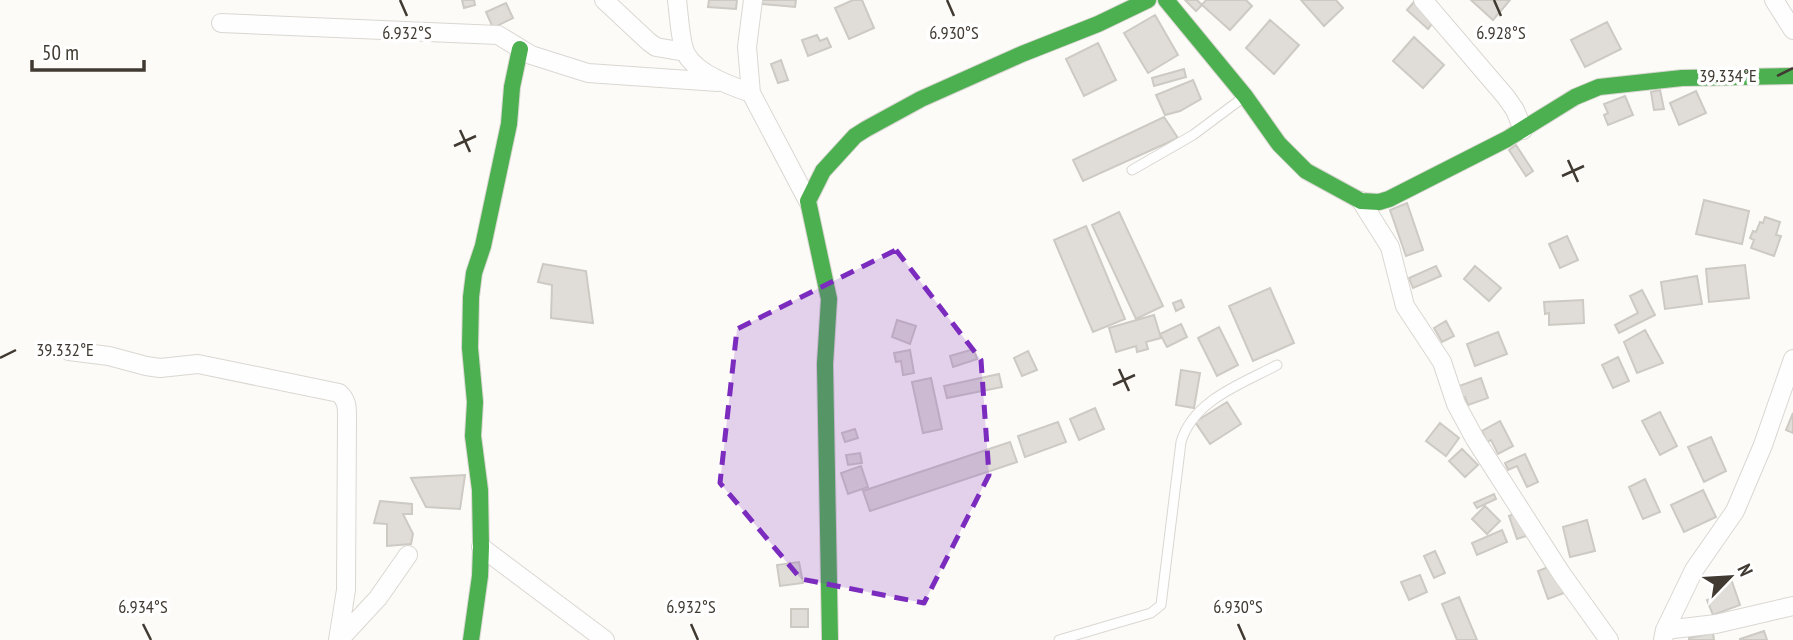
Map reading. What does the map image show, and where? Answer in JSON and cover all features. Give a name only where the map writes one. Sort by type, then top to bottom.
[{"type":"street","points":[[604,0],[656,47],[685,52]]},
{"type":"street","points":[[677,0],[685,52],[718,82]]},
{"type":"street","points":[[753,0],[747,47],[751,93],[808,201],[829,299],[825,364],[830,640]]},
{"type":"street","points":[[808,201],[823,171],[855,136],[866,129],[934,93],[1148,0]]},
{"type":"street","points":[[1166,0],[1245,96],[1279,144],[1306,171],[1361,201],[1378,202],[1389,198],[1523,130],[1575,97],[1599,87],[1682,78],[1793,76]]},
{"type":"street","points":[[1423,0],[1506,97],[1523,130]]},
{"type":"street","points":[[1774,0],[1793,30]]},
{"type":"street","points":[[221,23],[498,35],[531,55],[588,73],[718,82],[751,93]]},
{"type":"street","points":[[471,640],[480,576],[481,547],[480,490],[473,436],[475,402],[470,348],[471,298],[474,273],[483,246],[509,124],[512,87],[520,48]]},
{"type":"street","points":[[1361,201],[1390,247],[1405,306],[1442,362],[1456,404],[1475,439],[1561,573],[1609,640]]},
{"type":"street","points":[[69,351],[109,356],[160,368],[198,364],[343,396],[346,401],[347,420],[346,590],[338,640]]},
{"type":"street","points":[[1664,635],[1694,570],[1735,511],[1792,369]]},
{"type":"street","points":[[481,547],[605,640]]},
{"type":"street","points":[[338,640],[378,598],[408,555]]},
{"type":"street","points":[[1664,635],[1793,606]]},
{"type":"lane","points":[[1132,170],[1193,135],[1245,96]]},
{"type":"lane","points":[[1059,640],[1151,613],[1161,606],[1184,429],[1203,406],[1278,365]]},
{"type":"highlighted area","points":[[896,250],[981,360],[989,475],[924,603],[801,579],[720,483],[737,329]]},
{"type":"building","points":[[462,0],[474,0],[475,5],[464,8]]},
{"type":"building","points":[[709,0],[737,0],[736,9],[708,7]]},
{"type":"building","points":[[762,0],[796,0],[795,7],[762,4]]},
{"type":"building","points":[[853,0],[862,0],[874,28],[849,39],[835,8]]},
{"type":"building","points":[[1185,0],[1197,0],[1202,5],[1196,11]]},
{"type":"building","points":[[1206,0],[1246,0],[1252,6],[1230,30],[1202,5]]},
{"type":"building","points":[[1301,0],[1336,0],[1343,8],[1324,26]]},
{"type":"building","points":[[1471,0],[1510,0],[1493,20]]},
{"type":"building","points":[[1414,2],[1434,21],[1428,29],[1407,10]]},
{"type":"building","points":[[506,3],[513,18],[493,28],[486,12]]},
{"type":"building","points":[[1155,15],[1178,55],[1148,73],[1124,33]]},
{"type":"building","points":[[1270,20],[1299,45],[1274,74],[1246,48]]},
{"type":"building","points":[[1607,22],[1621,49],[1585,67],[1571,40]]},
{"type":"building","points":[[817,35],[820,41],[827,38],[831,47],[808,56],[802,40]]},
{"type":"building","points":[[1414,37],[1444,65],[1423,88],[1393,61]]},
{"type":"building","points":[[1098,43],[1116,80],[1084,96],[1066,59]]},
{"type":"building","points":[[781,60],[788,80],[778,83],[771,64]]},
{"type":"building","points":[[1184,69],[1186,77],[1154,86],[1152,78]]},
{"type":"building","points":[[1193,80],[1201,99],[1180,111],[1165,115],[1156,95]]},
{"type":"building","points":[[1660,90],[1664,109],[1654,110],[1651,92]]},
{"type":"building","points":[[1696,91],[1706,113],[1679,125],[1670,103]]},
{"type":"building","points":[[1625,96],[1633,115],[1608,125],[1604,115],[1608,113],[1604,104]]},
{"type":"building","points":[[1164,117],[1178,138],[1083,181],[1073,160]]},
{"type":"building","points":[[1516,145],[1533,171],[1526,176],[1509,150]]},
{"type":"building","points":[[1704,200],[1749,211],[1742,244],[1696,234]]},
{"type":"building","points":[[1407,203],[1423,250],[1406,256],[1390,210]]},
{"type":"building","points":[[1119,212],[1163,306],[1136,319],[1092,225]]},
{"type":"building","points":[[1765,217],[1780,222],[1776,235],[1781,236],[1774,256],[1751,248],[1754,240],[1750,238],[1753,231],[1756,232]]},
{"type":"building","points":[[1086,226],[1125,319],[1093,332],[1054,240]]},
{"type":"building","points":[[1567,236],[1578,260],[1560,268],[1549,244]]},
{"type":"building","points":[[543,264],[586,271],[593,323],[551,318],[552,285],[538,282]]},
{"type":"building","points":[[1745,265],[1749,298],[1709,302],[1706,269]]},
{"type":"building","points":[[1436,266],[1441,276],[1413,288],[1409,278]]},
{"type":"building","points":[[1475,266],[1501,288],[1489,301],[1464,279]]},
{"type":"building","points":[[1697,276],[1702,304],[1665,309],[1661,282]]},
{"type":"building","points":[[1270,288],[1294,343],[1253,361],[1229,306]]},
{"type":"building","points":[[1642,290],[1655,315],[1619,333],[1615,325],[1638,313],[1630,296]]},
{"type":"building","points":[[1181,300],[1184,307],[1176,311],[1173,303]]},
{"type":"building","points":[[1583,300],[1584,323],[1549,325],[1549,313],[1545,314],[1544,302]]},
{"type":"building","points":[[1154,315],[1161,338],[1146,342],[1148,349],[1137,352],[1136,346],[1116,352],[1109,328]]},
{"type":"building","points":[[897,320],[916,326],[910,344],[892,337]]},
{"type":"building","points":[[1446,321],[1454,336],[1442,342],[1434,328]]},
{"type":"building","points":[[1181,324],[1187,337],[1167,347],[1160,334]]},
{"type":"building","points":[[1219,327],[1238,365],[1217,376],[1198,338]]},
{"type":"building","points":[[1645,330],[1663,363],[1637,373],[1624,342]]},
{"type":"building","points":[[1498,332],[1507,354],[1475,366],[1467,344]]},
{"type":"building","points":[[974,349],[977,359],[953,367],[950,356]]},
{"type":"building","points":[[910,350],[914,373],[903,375],[901,361],[896,362],[894,353]]},
{"type":"building","points":[[1028,351],[1037,370],[1022,376],[1014,358]]},
{"type":"building","points":[[1618,357],[1629,381],[1613,388],[1602,365]]},
{"type":"building","points":[[1181,370],[1200,373],[1194,408],[1176,405]]},
{"type":"building","points":[[999,374],[1002,387],[947,398],[944,386]]},
{"type":"building","points":[[931,378],[942,429],[923,433],[912,382]]},
{"type":"building","points":[[1481,378],[1488,398],[1468,405],[1459,386]]},
{"type":"building","points":[[1227,402],[1241,424],[1210,444],[1195,422]]},
{"type":"building","points":[[1095,408],[1104,429],[1079,440],[1070,419]]},
{"type":"building","points":[[1660,412],[1677,446],[1660,455],[1642,421]]},
{"type":"building","points":[[1793,413],[1793,433],[1786,430]]},
{"type":"building","points":[[1500,421],[1513,446],[1498,454],[1491,440],[1487,442],[1482,431]]},
{"type":"building","points":[[1058,422],[1066,442],[1025,457],[1018,436]]},
{"type":"building","points":[[1440,423],[1459,438],[1446,456],[1426,441]]},
{"type":"building","points":[[855,429],[858,438],[845,442],[842,433]]},
{"type":"building","points":[[1711,437],[1726,471],[1704,482],[1688,447]]},
{"type":"building","points":[[1010,442],[1017,462],[870,511],[863,491]]},
{"type":"building","points":[[1462,449],[1478,465],[1465,477],[1449,461]]},
{"type":"building","points":[[860,453],[862,463],[848,465],[846,455]]},
{"type":"building","points":[[1525,454],[1538,482],[1527,487],[1517,466],[1508,470],[1505,463]]},
{"type":"building","points":[[861,466],[868,487],[848,494],[841,473]]},
{"type":"building","points":[[465,475],[460,509],[426,507],[411,478]]},
{"type":"building","points":[[1645,479],[1660,512],[1643,519],[1629,487]]},
{"type":"building","points":[[1703,490],[1716,517],[1684,532],[1671,505]]},
{"type":"building","points":[[1494,494],[1496,499],[1477,508],[1474,503]]},
{"type":"building","points":[[380,501],[412,504],[412,514],[403,514],[413,534],[411,544],[387,546],[387,524],[374,523]]},
{"type":"building","points":[[1485,506],[1500,521],[1487,534],[1472,519]]},
{"type":"building","points":[[1518,513],[1526,536],[1517,539],[1509,516]]},
{"type":"building","points":[[1587,520],[1595,551],[1570,557],[1563,527]]},
{"type":"building","points":[[1502,530],[1507,542],[1477,555],[1472,543]]},
{"type":"building","points":[[1435,551],[1445,573],[1434,578],[1424,556]]},
{"type":"building","points":[[799,562],[803,583],[780,586],[777,565]]},
{"type":"building","points":[[1553,565],[1564,593],[1548,599],[1538,571]]},
{"type":"building","points":[[1420,575],[1427,592],[1409,600],[1401,582]]},
{"type":"building","points":[[1730,576],[1740,605],[1713,615],[1707,600],[1713,598],[1711,591],[1720,588],[1717,580]]},
{"type":"building","points":[[1459,597],[1477,640],[1457,640],[1442,604]]},
{"type":"building","points":[[791,609],[808,609],[808,627],[791,627]]},
{"type":"building","points":[[1764,631],[1767,640],[1740,640],[1740,639]]},
{"type":"building","points":[[1713,633],[1714,640],[1689,640],[1689,638]]},
{"type":"traffic: fast","points":[[830,640],[825,364],[829,299],[808,201],[823,171],[855,136],[866,129],[921,99],[1148,0]]},
{"type":"traffic: fast","points":[[1166,0],[1245,96],[1279,144],[1306,171],[1361,201],[1379,202],[1389,199],[1507,139],[1575,97],[1599,87],[1682,78],[1793,76]]},
{"type":"traffic: fast","points":[[471,640],[480,576],[481,547],[480,490],[473,436],[475,402],[470,348],[471,297],[474,273],[483,246],[509,124],[512,87],[520,49]]}]
